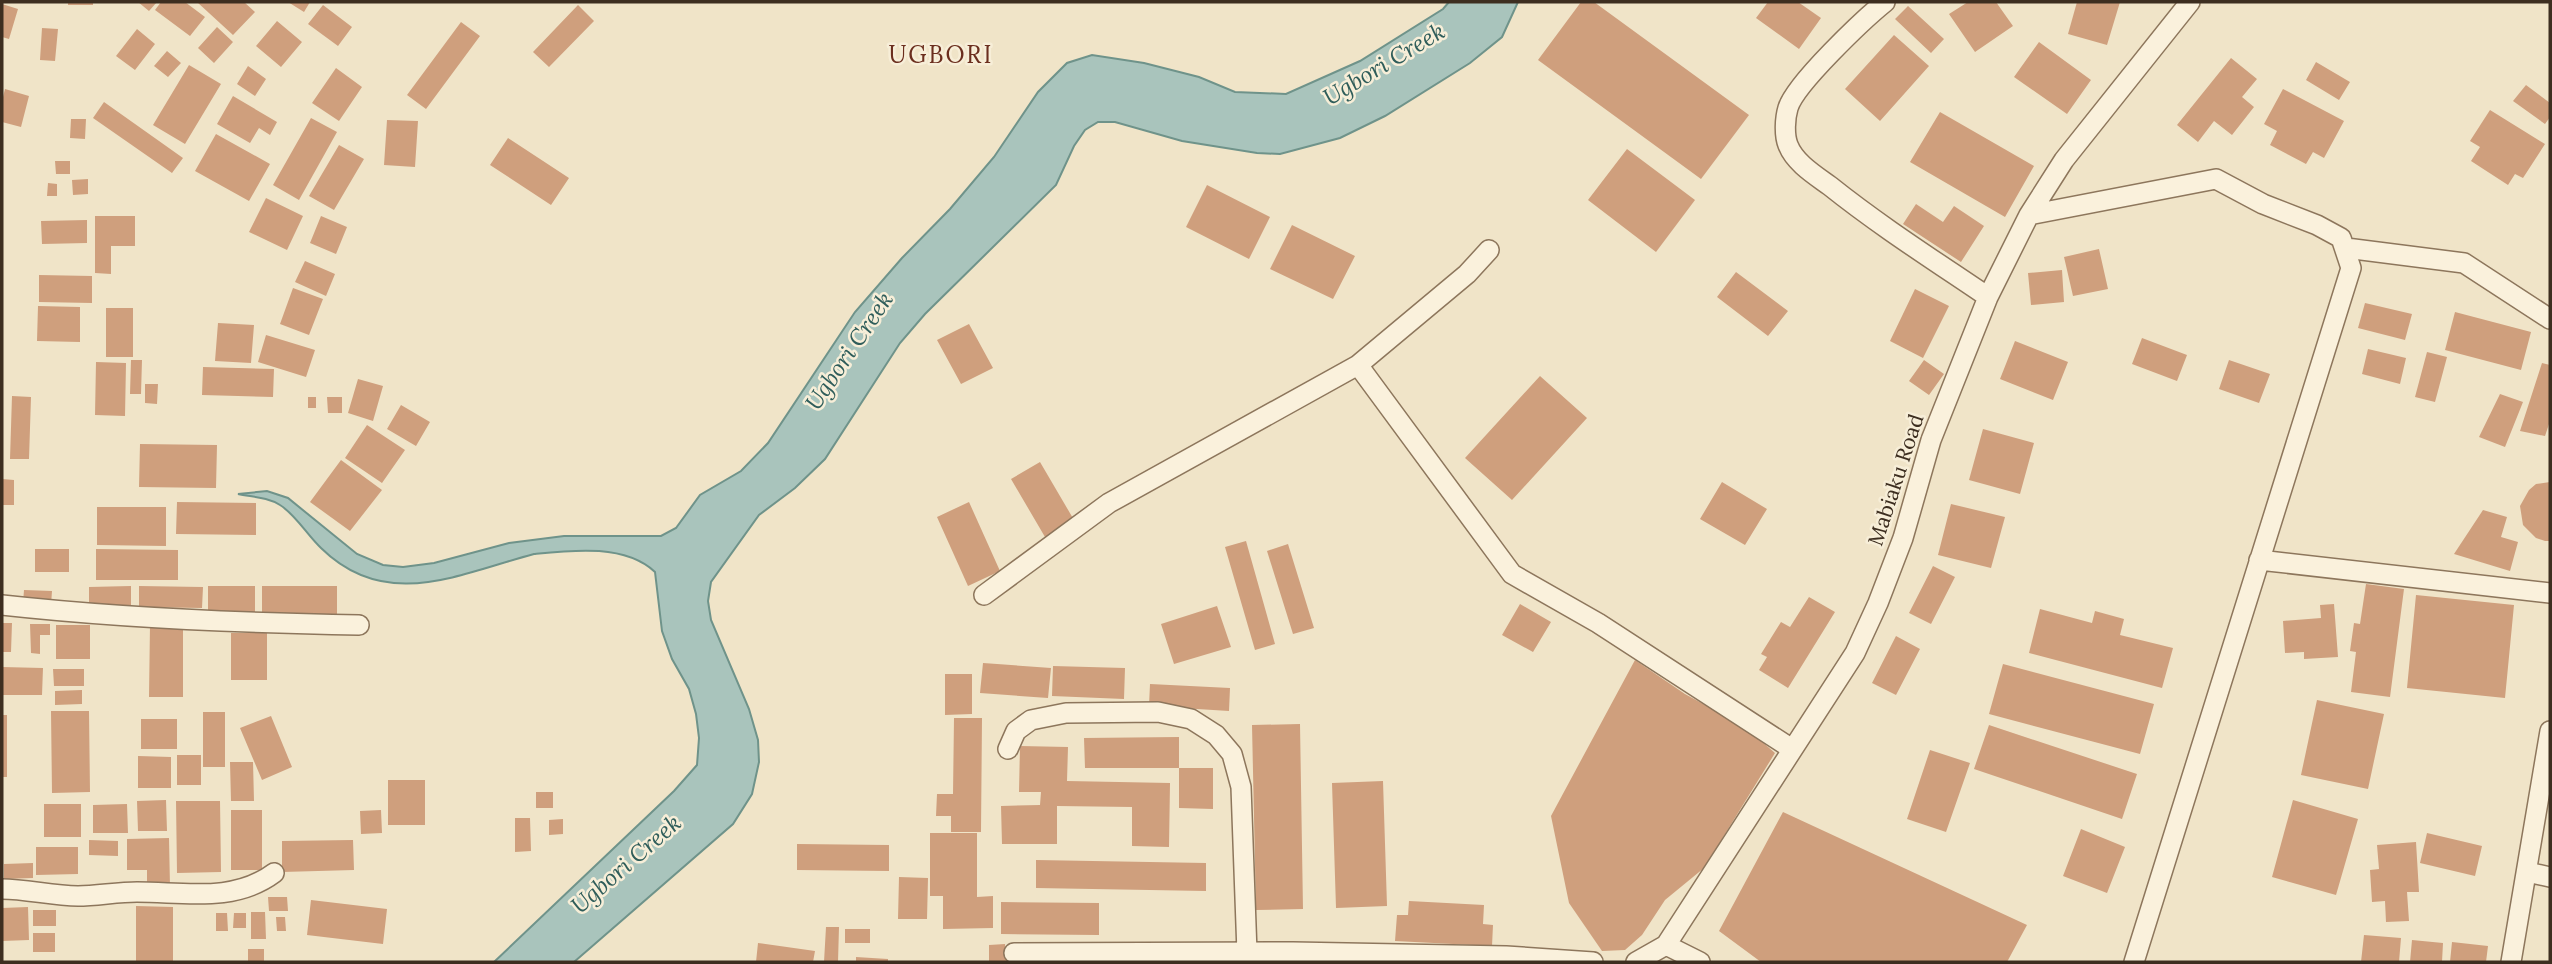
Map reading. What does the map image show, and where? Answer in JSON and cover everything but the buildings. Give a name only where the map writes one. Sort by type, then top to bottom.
[{"type":"street","points":[[1885,2],[1860,22],[1800,89],[1788,107],[1788,145],[1804,166],[1860,211],[1988,297]]},
{"type":"street","name":"Mabiaku Road","points":[[1636,962],[1666,945],[1855,653],[1903,538],[1931,440],[1988,297],[2029,215],[2064,160],[2190,2]]},
{"type":"street","points":[[2029,215],[2216,179],[2263,204],[2318,225],[2341,238],[2351,268],[2134,962]]},
{"type":"street","points":[[2346,248],[2464,263],[2550,319]]},
{"type":"street","points":[[984,595],[1109,503],[1359,365],[1467,274],[1489,250]]},
{"type":"street","points":[[1359,365],[1512,574],[1598,623],[1792,749]]},
{"type":"street","points":[[2259,561],[2550,593]]},
{"type":"street","points":[[2,605],[92,615],[273,624],[359,625]]},
{"type":"street","points":[[1008,749],[1016,731],[1031,720],[1066,713],[1158,712],[1191,719],[1216,736],[1232,754],[1241,787],[1247,953]]},
{"type":"street","points":[[2511,962],[2550,731]]},
{"type":"street","points":[[2527,872],[2550,877]]},
{"type":"street","points":[[2,889],[79,896],[134,892],[237,892],[260,884],[274,873]]},
{"type":"street","points":[[1666,945],[1700,962]]},
{"type":"street","points":[[1014,953],[1506,956],[1593,962]]},
{"type":"water","name":"Ugbori Creek","points":[[1449,2],[1518,2],[1502,37],[1470,63],[1385,116],[1340,138],[1280,154],[1182,141],[1115,122],[1098,122],[1085,130],[1074,146],[1056,185],[925,314],[900,343],[825,459],[795,488],[759,515],[711,582],[708,601],[711,620],[749,709],[758,740],[759,762],[752,794],[733,824],[574,962],[494,962],[674,791],[697,765],[699,738],[696,714],[689,689],[672,659],[662,631],[655,572],[643,563],[614,553],[565,551],[534,554],[451,578],[424,582],[397,583],[371,579],[346,567],[321,548],[280,505],[238,494],[267,491],[288,498],[357,554],[383,565],[403,567],[434,563],[509,543],[564,536],[661,536],[676,528],[700,495],[741,471],[768,443],[855,312],[950,209],[994,157],[1038,92],[1067,63],[1092,55],[1144,63],[1199,77],[1235,92],[1286,94],[1360,61],[1443,9]]},
{"type":"district","name":"UGBORI","points":[[941,55]]}]
